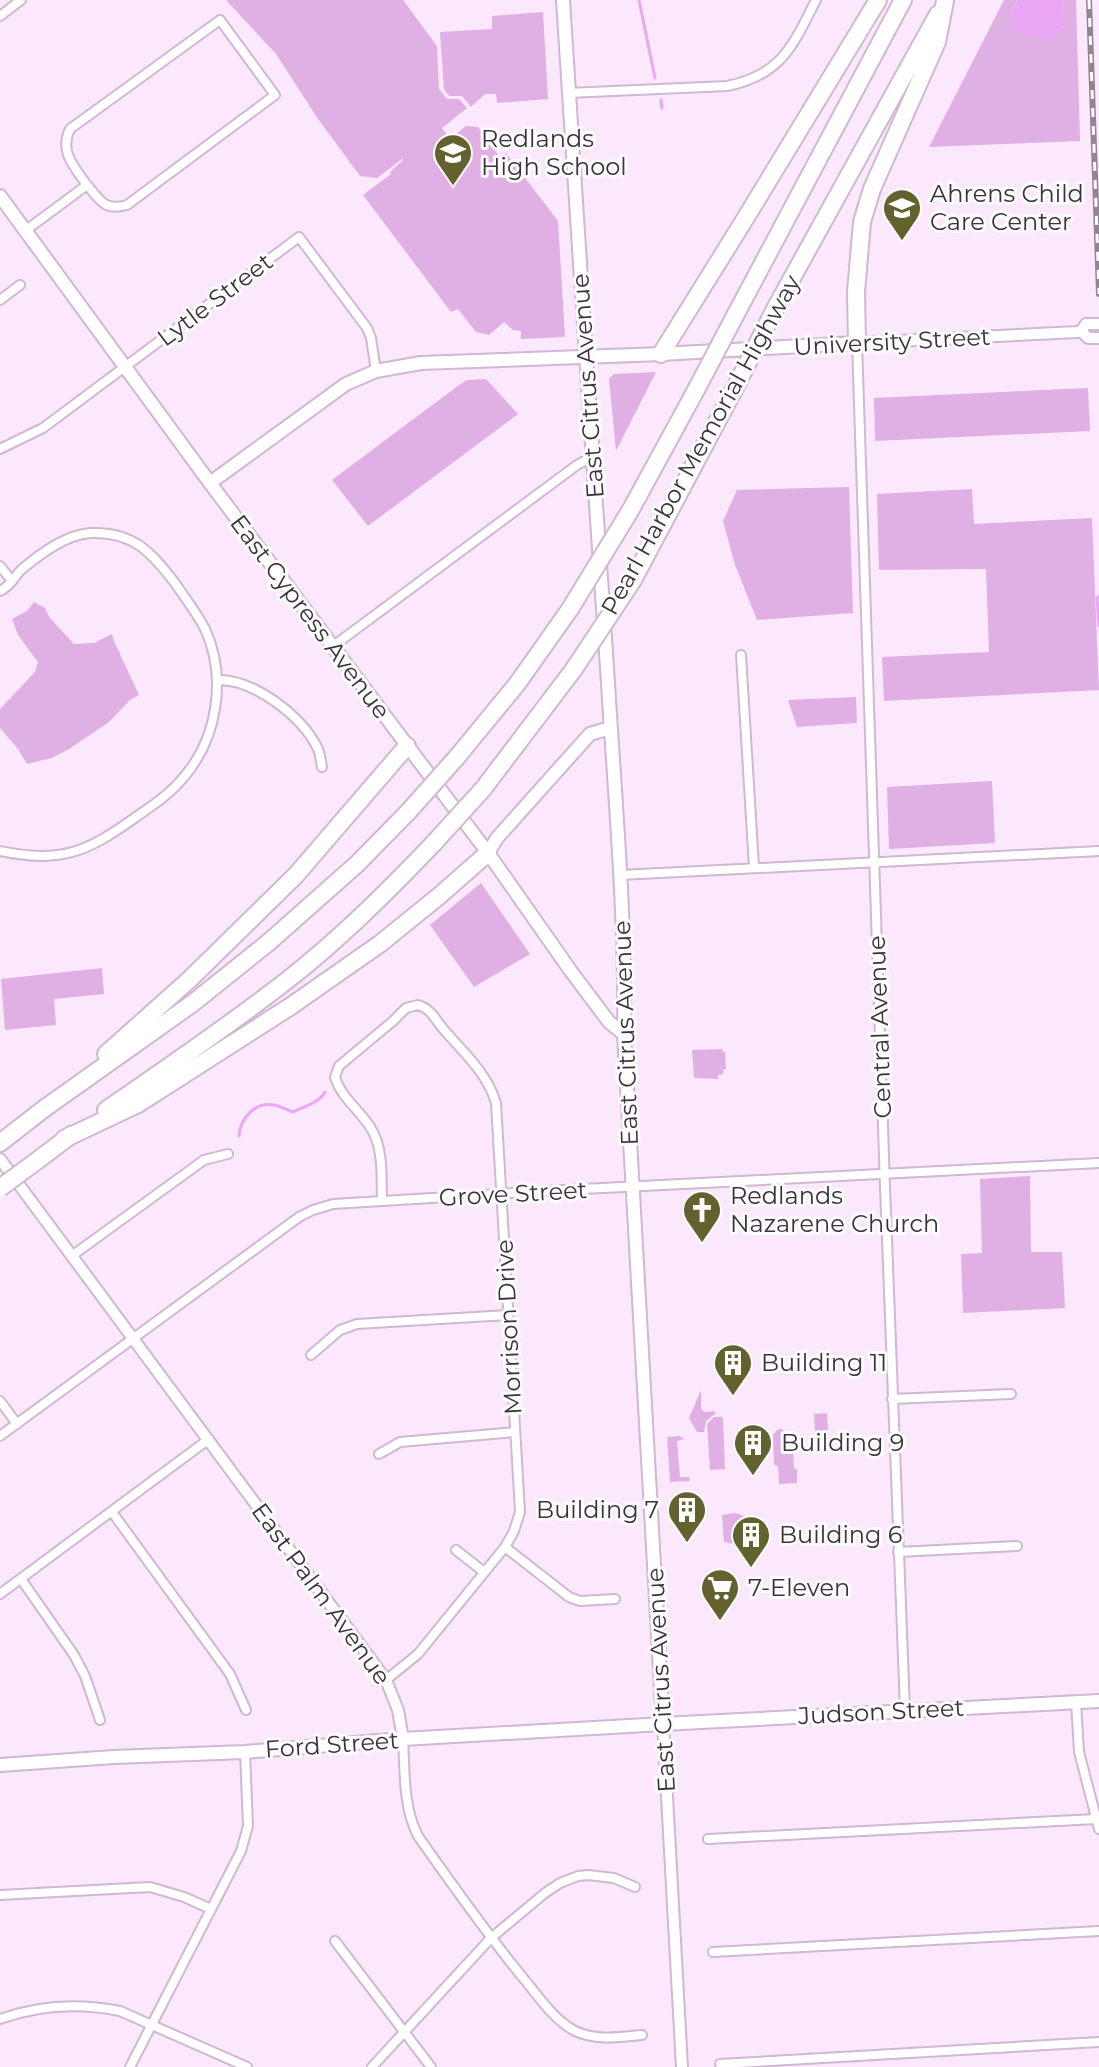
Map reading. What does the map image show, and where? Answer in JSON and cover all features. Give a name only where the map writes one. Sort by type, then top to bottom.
[{"type":"highway","points":[[661,354],[878,0]]},
{"type":"highway","name":"Pearl Harbor Memorial Highway","points":[[0,1143],[193,1003],[269,942],[357,864],[457,757],[517,684],[570,609],[630,511],[903,0]]},
{"type":"highway","points":[[857,343],[856,292],[862,222],[872,189],[937,42],[945,1]]},
{"type":"highway","name":"Pearl Harbor Memorial Highway","points":[[0,1188],[288,980],[373,906],[483,789],[574,669],[633,580],[776,307],[945,1]]},
{"type":"highway","points":[[45,1108],[190,979],[296,875],[407,746]]},
{"type":"highway","points":[[64,1139],[138,1104],[291,1006],[381,943],[488,853]]},
{"type":"main road","name":"East Citrus Avenue","points":[[563,0],[620,875],[624,1034],[663,1724]]},
{"type":"main road","name":"East Cypress Avenue","points":[[0,196],[210,483],[488,853],[591,998],[609,1022],[624,1034]]},
{"type":"main road","name":"University Street","points":[[210,483],[334,391],[376,371],[421,363],[857,343]]},
{"type":"main road","points":[[488,853],[497,838],[590,734],[610,728]]},
{"type":"main road","name":"Judson Street","points":[[663,1724],[1099,1701]]},
{"type":"main road","name":"Ford Street","points":[[0,1765],[663,1724]]},
{"type":"street","points":[[0,16],[21,0]]},
{"type":"street","points":[[568,93],[742,83],[763,74],[779,61],[792,46],[816,0]]},
{"type":"street","points":[[220,20],[275,95],[127,205],[104,205],[87,185],[66,152],[65,142],[70,129],[220,20]]},
{"type":"street","points":[[25,231],[87,185]]},
{"type":"street","name":"Lytle Street","points":[[0,449],[43,428],[299,237],[367,328],[376,371]]},
{"type":"street","points":[[0,300],[20,285]]},
{"type":"street","name":"University Street","points":[[1081,331],[1086,324],[1099,324]]},
{"type":"street","name":"University Street","points":[[857,343],[1081,331],[1088,338],[1099,338]]},
{"type":"street","name":"Central Avenue","points":[[857,343],[905,1710]]},
{"type":"street","points":[[332,647],[577,465],[594,456]]},
{"type":"street","points":[[0,591],[53,547],[79,535],[106,534],[130,539],[158,561],[199,618],[212,647],[217,680],[213,722],[202,751],[183,779],[159,800],[106,839],[81,850],[39,856],[0,851]]},
{"type":"street","points":[[0,566],[12,581]]},
{"type":"street","points":[[741,655],[754,867]]},
{"type":"street","points":[[217,680],[253,689],[282,707],[305,730],[319,750],[322,767]]},
{"type":"street","points":[[620,875],[1099,851]]},
{"type":"street","name":"Morrison Drive","points":[[382,1201],[377,1141],[372,1129],[340,1089],[335,1077],[339,1066],[406,1008],[418,1005],[430,1010],[479,1069],[496,1103],[520,1512],[505,1547],[418,1654],[386,1680]]},
{"type":"street","points":[[73,1255],[204,1160],[228,1154]]},
{"type":"street","name":"East Palm Avenue","points":[[0,1159],[386,1680],[398,1710],[411,1823],[491,1938],[544,2004],[574,2030],[606,2038],[642,2035]]},
{"type":"street","name":"Grove Street","points":[[0,1436],[299,1217],[333,1204],[1099,1163]]},
{"type":"street","points":[[311,1355],[347,1326],[508,1315]]},
{"type":"street","points":[[892,1399],[1011,1394]]},
{"type":"street","points":[[0,1401],[17,1424]]},
{"type":"street","points":[[379,1454],[400,1442],[515,1432]]},
{"type":"street","points":[[0,1594],[209,1439]]},
{"type":"street","points":[[112,1512],[230,1674],[246,1710]]},
{"type":"street","points":[[898,1552],[1017,1546]]},
{"type":"street","points":[[505,1547],[569,1597],[580,1601],[615,1599]]},
{"type":"street","points":[[456,1550],[484,1572]]},
{"type":"street","points":[[21,1579],[74,1655],[85,1676],[100,1720]]},
{"type":"street","points":[[708,1839],[1097,1824],[1079,1752],[1076,1702]]},
{"type":"street","name":"East Citrus Avenue","points":[[663,1724],[682,2067]]},
{"type":"street","points":[[130,2067],[241,1851],[248,1826],[245,1752]]},
{"type":"street","points":[[372,2067],[491,1938],[545,1893],[578,1876],[601,1875],[635,1887]]},
{"type":"street","points":[[0,1895],[150,1887],[211,1909]]},
{"type":"street","points":[[713,1952],[1099,1931]]},
{"type":"street","points":[[335,1941],[431,2067]]},
{"type":"street","points":[[0,2019],[43,2008],[99,2007],[120,2011],[247,2067]]},
{"type":"street","points":[[720,2064],[826,2063],[1099,2042]]},
{"type":"shaded area","name":"Redlands High School","points":[[226,0],[403,0],[437,46],[439,89],[447,99],[459,99],[467,108],[442,128],[450,139],[466,126],[478,127],[499,156],[506,153],[558,221],[565,337],[521,339],[521,331],[513,330],[504,322],[489,335],[476,332],[458,309],[451,312],[363,195],[391,174],[403,160],[377,178],[360,176],[276,54]]},
{"type":"shaded area","points":[[1004,0],[1017,0],[1011,14],[1063,28],[1062,0],[1076,0],[1080,141],[929,147]]},
{"type":"shaded area","points":[[1017,0],[1062,0],[1063,22],[1058,35],[1054,39],[1021,34],[1012,26],[1011,14]]},
{"type":"shaded area","points":[[543,12],[548,99],[497,103],[496,94],[485,94],[471,107],[462,96],[450,96],[444,90],[440,32],[492,29],[492,16]]},
{"type":"shaded area","points":[[656,372],[616,451],[609,379],[614,374]]},
{"type":"shaded area","points":[[486,379],[518,414],[368,526],[332,480],[459,385],[467,380]]},
{"type":"shaded area","points":[[1088,388],[1090,431],[875,441],[874,398]]},
{"type":"shaded area","points":[[849,487],[853,613],[757,620],[735,565],[723,521],[737,490]]},
{"type":"shaded area","points":[[972,489],[974,524],[1092,518],[1099,690],[884,701],[882,657],[989,652],[986,569],[879,570],[877,494]]},
{"type":"shaded area","points":[[34,602],[45,608],[49,617],[74,644],[94,643],[112,634],[139,695],[109,722],[69,749],[52,758],[27,764],[0,728],[0,709],[35,672],[38,662],[18,635],[12,619],[27,611]]},
{"type":"shaded area","points":[[856,697],[857,723],[797,727],[788,700]]},
{"type":"shaded area","points":[[992,781],[995,843],[889,849],[887,787]]},
{"type":"shaded area","points":[[481,883],[530,954],[474,987],[430,925]]},
{"type":"shaded area","points":[[102,968],[104,994],[54,999],[56,1025],[5,1030],[1,979]]},
{"type":"shaded area","points":[[722,1049],[726,1069],[723,1074],[718,1075],[718,1079],[694,1078],[692,1050]]},
{"type":"shaded area","points":[[1030,1176],[1031,1252],[1062,1252],[1065,1308],[963,1313],[961,1254],[982,1253],[980,1179]]},
{"type":"shaded area","points":[[701,1390],[701,1409],[705,1412],[715,1411],[715,1414],[706,1421],[704,1432],[697,1432],[689,1418]]},
{"type":"shaded area","points":[[827,1413],[829,1445],[816,1445],[814,1414]]},
{"type":"shaded area","points":[[714,1417],[723,1417],[725,1469],[710,1470],[707,1424]]},
{"type":"shaded area","points":[[781,1429],[791,1441],[797,1483],[779,1484],[778,1466],[774,1465],[773,1435]]},
{"type":"shaded area","points":[[667,1437],[685,1439],[677,1441],[680,1477],[689,1477],[690,1481],[670,1482]]},
{"type":"shaded area","points":[[733,1513],[749,1522],[754,1534],[739,1545],[724,1542],[722,1515]]},
{"type":"waterway","points":[[639,0],[655,78]]},
{"type":"waterway","points":[[661,100],[662,108]]},
{"type":"waterway","points":[[1099,596],[1099,626]]},
{"type":"waterway","points":[[239,1136],[246,1118],[255,1109],[267,1104],[293,1112],[315,1102],[325,1092]]},
{"type":"railway","points":[[1089,0],[1099,294]]},
{"type":"place","name":"Redlands High School","points":[[453,187]]},
{"type":"place","name":"Ahrens Child Care Center","points":[[902,242]]},
{"type":"place","name":"Redlands Nazarene Church","points":[[702,1244]]},
{"type":"place","name":"Building 11","points":[[733,1397]]},
{"type":"place","name":"Building 9","points":[[753,1477]]},
{"type":"place","name":"Building 7","points":[[687,1544]]},
{"type":"place","name":"Building 6","points":[[751,1569]]},
{"type":"place","name":"7-Eleven","points":[[720,1622]]}]
